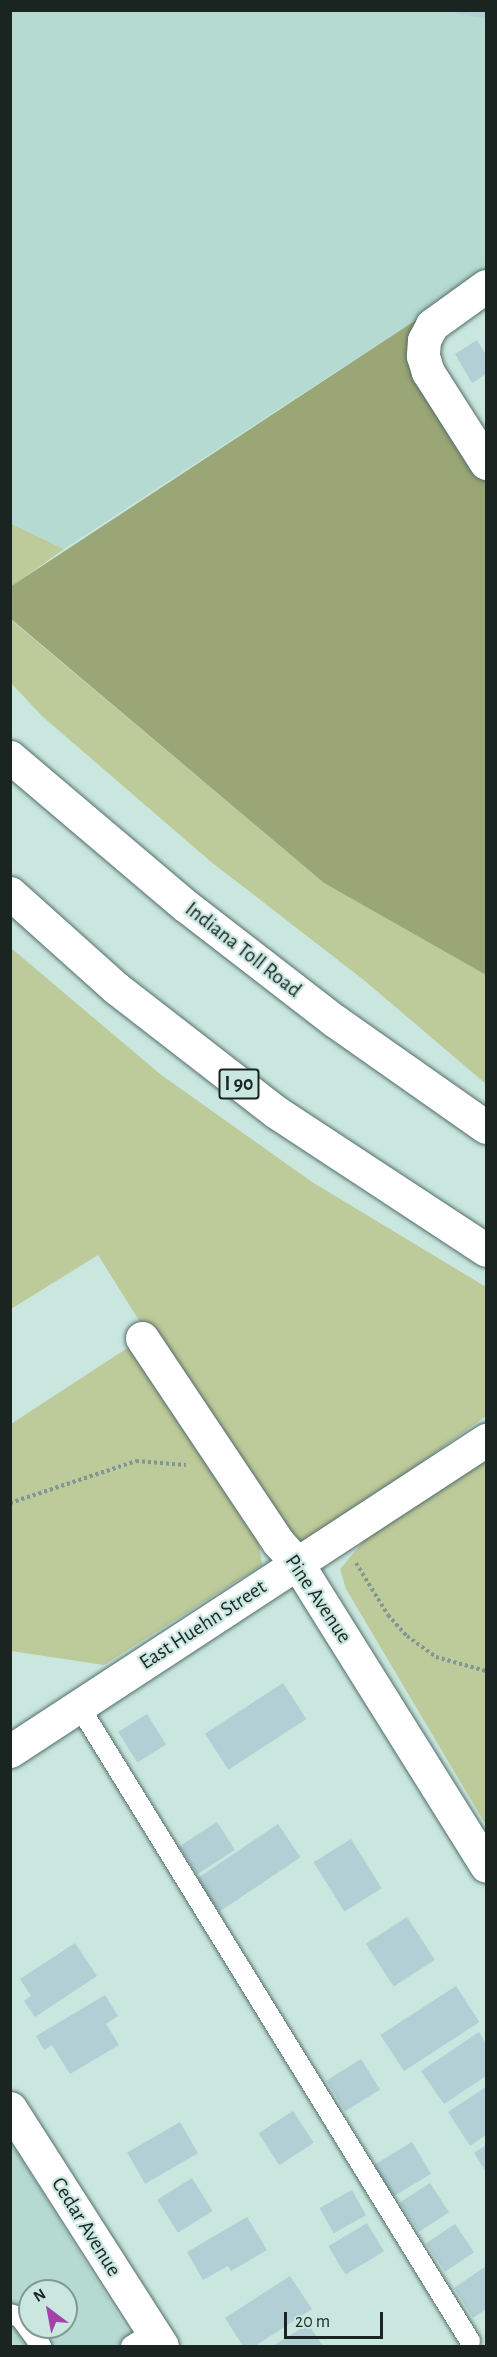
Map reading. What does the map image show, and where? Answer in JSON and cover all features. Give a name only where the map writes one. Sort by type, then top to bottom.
[{"type":"main road","points":[[486,286],[445,314],[424,340],[428,372],[486,463]]},
{"type":"main road","name":"Indiana Toll Road","points":[[10,757],[186,906],[334,1021],[486,1127]]},
{"type":"main road","name":"I 90","points":[[10,893],[116,987],[276,1112],[486,1250]]},
{"type":"main road","name":"Pine Avenue","points":[[142,1338],[278,1542],[297,1563],[486,1866]]},
{"type":"main road","name":"East Huehn Street","points":[[10,1751],[486,1440]]},
{"type":"main road","name":"Cedar Avenue","points":[[10,2108],[148,2342]]},
{"type":"lane","points":[[79,1706],[473,2339]]},
{"type":"lane","points":[[10,2313],[20,2317],[41,2346]]},
{"type":"path","points":[[10,1503],[136,1461],[192,1466]]},
{"type":"path","points":[[353,1559],[388,1615],[407,1636],[435,1657],[486,1671]]},
{"type":"shaded area","points":[[10,11],[486,11],[486,274],[64,549],[11,523]]},
{"type":"shaded area","points":[[11,2142],[137,2346],[11,2346]]},
{"type":"green space","points":[[419,318],[486,463],[486,975],[324,883],[11,619],[10,587]]},
{"type":"green space","points":[[10,523],[64,549],[11,587],[10,587]]},
{"type":"green space","points":[[10,619],[324,883],[486,975],[486,1084],[365,981],[210,861],[42,716],[11,683]]},
{"type":"green space","points":[[11,948],[160,1074],[312,1182],[486,1287],[486,1416],[288,1558],[98,1255],[11,1309]]},
{"type":"green space","points":[[132,1345],[259,1542],[262,1565],[104,1665],[11,1651],[11,1424]]},
{"type":"green space","points":[[486,1459],[486,1825],[346,1589],[340,1569],[367,1537]]},
{"type":"building","points":[[451,10],[486,10],[486,18],[457,14]]},
{"type":"building","points":[[477,340],[486,355],[486,374],[472,383],[455,354]]},
{"type":"building","points":[[283,1683],[306,1719],[228,1770],[205,1734]]},
{"type":"building","points":[[147,1714],[166,1745],[137,1763],[118,1732]]},
{"type":"building","points":[[217,1822],[235,1850],[197,1874],[179,1847]]},
{"type":"building","points":[[278,1824],[300,1857],[219,1912],[197,1879]]},
{"type":"building","points":[[351,1839],[382,1888],[344,1912],[314,1862]]},
{"type":"building","points":[[407,1917],[435,1960],[394,1986],[366,1944]]},
{"type":"building","points":[[75,1943],[97,1976],[35,2017],[24,2001],[31,1996],[20,1979]]},
{"type":"building","points":[[456,1986],[479,2022],[404,2071],[381,2035]]},
{"type":"building","points":[[105,1995],[118,2016],[106,2024],[119,2045],[70,2074],[52,2045],[44,2050],[36,2036]]},
{"type":"building","points":[[479,2032],[486,2044],[486,2076],[444,2104],[421,2071]]},
{"type":"building","points":[[361,2059],[380,2090],[345,2111],[326,2081]]},
{"type":"building","points":[[486,2087],[486,2135],[470,2146],[448,2112]]},
{"type":"building","points":[[293,2111],[314,2143],[279,2165],[259,2133]]},
{"type":"building","points":[[180,2122],[198,2153],[145,2184],[127,2152]]},
{"type":"building","points":[[412,2142],[431,2174],[392,2197],[373,2165]]},
{"type":"building","points":[[486,2145],[486,2172],[474,2153]]},
{"type":"building","points":[[192,2178],[213,2211],[178,2233],[157,2200]]},
{"type":"building","points":[[430,2183],[449,2212],[419,2232],[400,2203]]},
{"type":"building","points":[[352,2190],[366,2215],[334,2233],[320,2208]]},
{"type":"building","points":[[247,2217],[267,2250],[231,2271],[228,2266],[203,2280],[187,2252]]},
{"type":"building","points":[[367,2223],[384,2251],[345,2274],[328,2246]]},
{"type":"building","points":[[455,2224],[474,2252],[445,2272],[426,2244]]},
{"type":"building","points":[[486,2266],[486,2309],[473,2318],[454,2288]]},
{"type":"building","points":[[290,2276],[312,2309],[255,2346],[243,2346],[225,2318]]},
{"type":"building","points":[[308,2324],[323,2346],[273,2346]]}]
